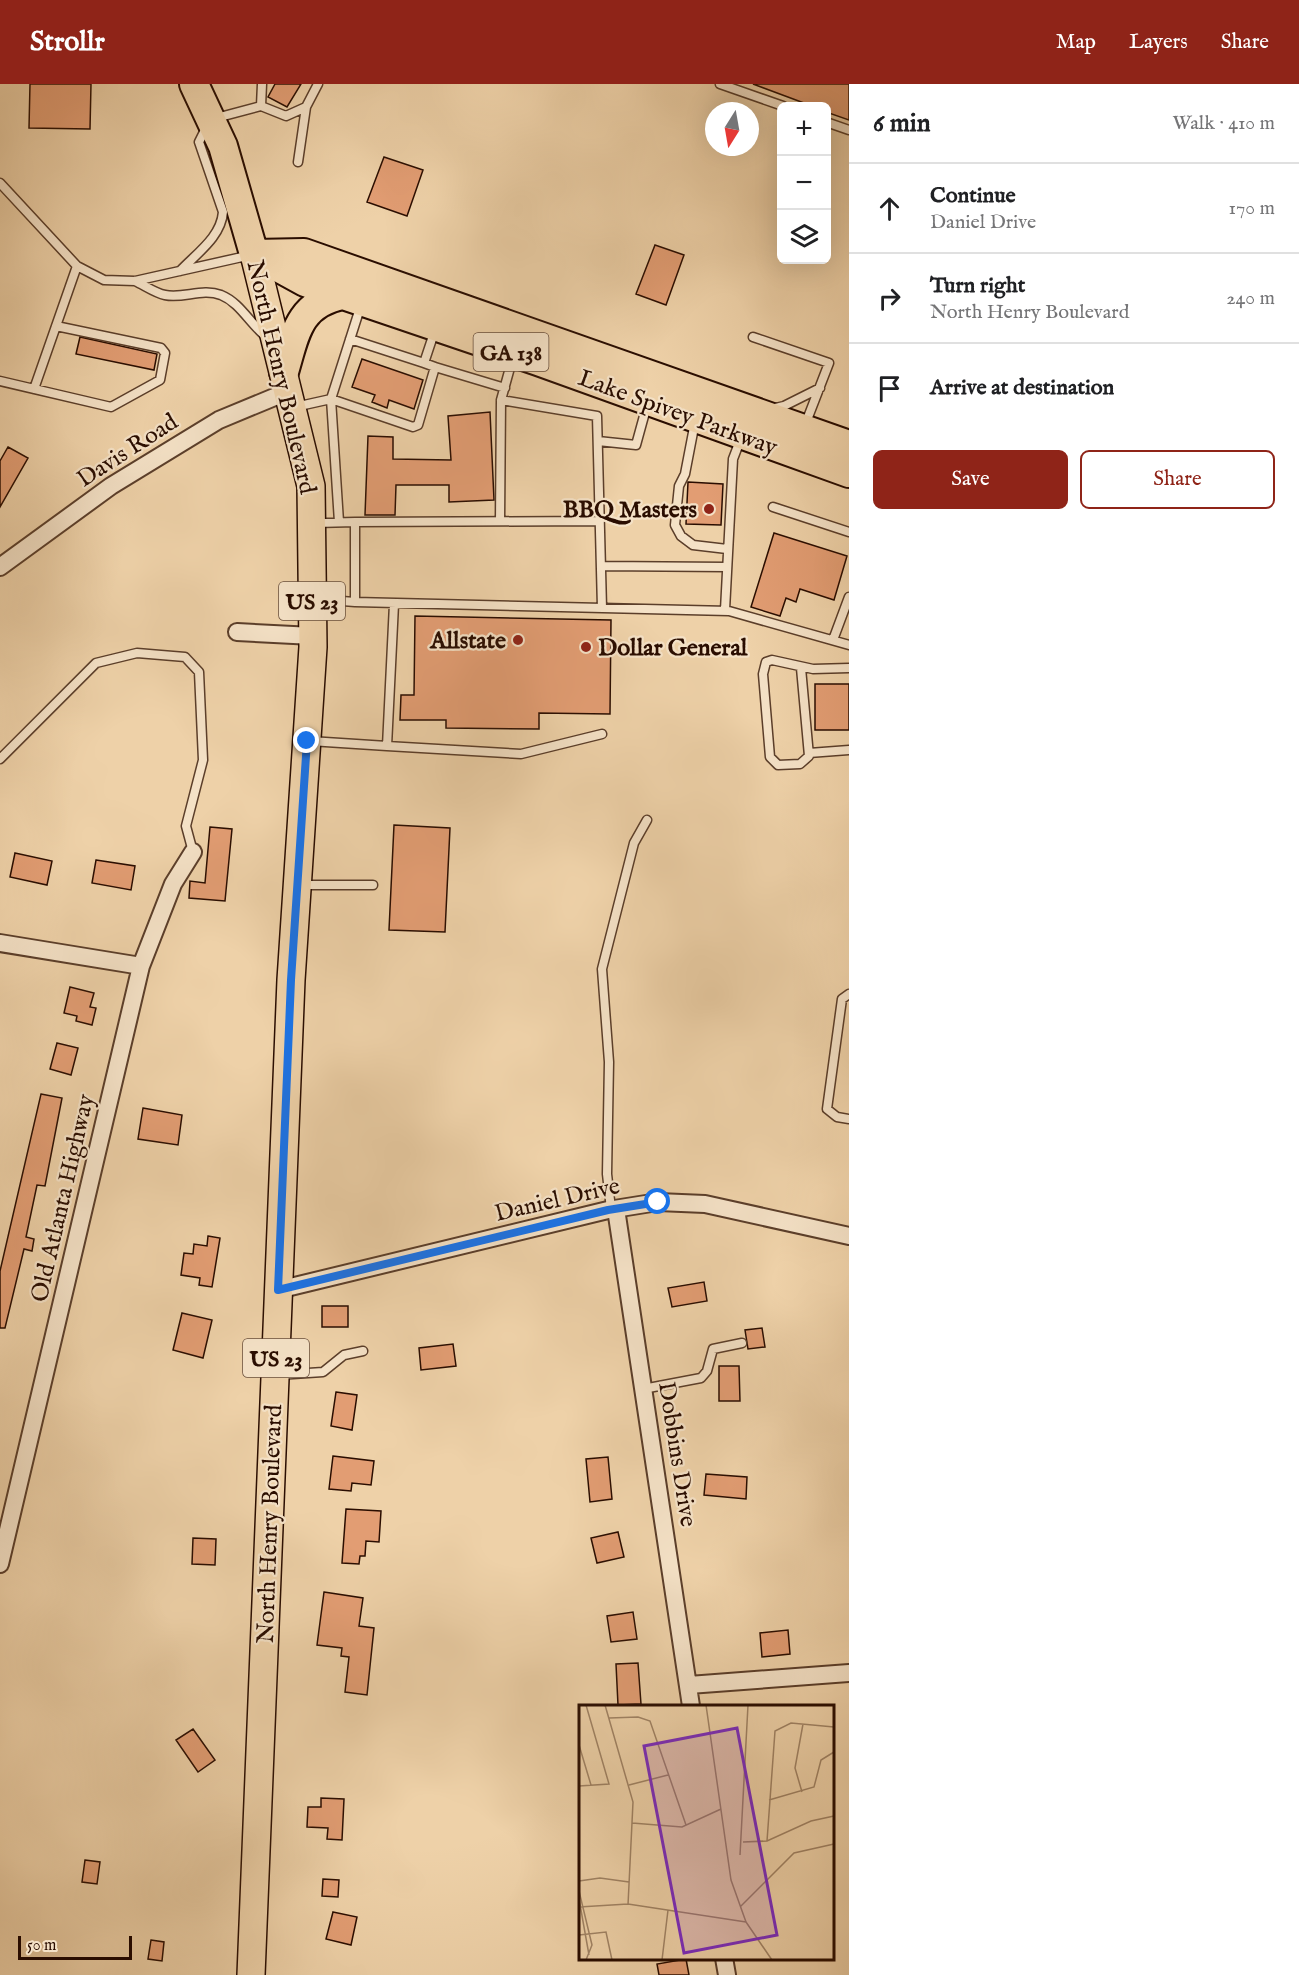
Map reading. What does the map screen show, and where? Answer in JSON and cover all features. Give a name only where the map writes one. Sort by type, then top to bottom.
[{"type":"highway","name":"North Henry Boulevard","points":[[195,84],[223,146],[254,254]]},
{"type":"highway","name":"Lake Spivey Parkway","points":[[254,254],[304,253],[648,401],[695,418],[749,424]]},
{"type":"highway","name":"Lake Spivey Parkway","points":[[254,254],[305,282],[436,327],[504,339],[799,441],[849,473]]},
{"type":"highway","points":[[289,390],[304,315],[313,306],[352,298]]},
{"type":"highway","name":"Lake Spivey Parkway","points":[[799,441],[849,445]]},
{"type":"main road","name":"North Henry Boulevard","points":[[250,1975],[278,1290],[313,636],[311,486],[254,254]]},
{"type":"street","name":"Davis Road","points":[[0,567],[111,486],[219,420],[289,390]]},
{"type":"street","points":[[237,632],[313,636]]},
{"type":"street","name":"Old Atlanta Highway","points":[[0,1564],[141,966],[173,884],[193,852]]},
{"type":"street","points":[[0,943],[141,966]]},
{"type":"street","name":"Daniel Drive","points":[[278,1290],[613,1209],[658,1202],[705,1204],[849,1236]]},
{"type":"street","name":"Dobbins Drive","points":[[613,1209],[692,1705]]},
{"type":"street","points":[[689,1685],[849,1673]]},
{"type":"street","points":[[724,1960],[727,1975]]},
{"type":"lane","points":[[261,106],[262,84]]},
{"type":"lane","points":[[298,162],[306,107],[318,84]]},
{"type":"lane","points":[[720,84],[777,104]]},
{"type":"lane","points":[[179,272],[215,235],[222,222],[223,212],[199,142],[210,119],[261,106],[286,116],[306,107]]},
{"type":"lane","points":[[831,124],[849,130]]},
{"type":"lane","points":[[0,183],[77,266],[104,280],[135,281],[254,254]]},
{"type":"lane","points":[[34,389],[77,266]]},
{"type":"lane","points":[[135,281],[165,295],[201,292],[219,294],[234,302],[259,332],[278,345]]},
{"type":"lane","points":[[339,522],[331,399],[350,339],[352,298]]},
{"type":"lane","points":[[0,381],[111,407],[160,380],[165,353],[161,348],[56,326]]},
{"type":"lane","points":[[424,363],[436,327]]},
{"type":"lane","points":[[753,337],[829,363],[799,441]]},
{"type":"lane","points":[[350,339],[505,388]]},
{"type":"lane","points":[[500,521],[501,400],[505,388],[504,339]]},
{"type":"lane","points":[[289,390],[331,399],[413,427],[418,425],[435,367]]},
{"type":"lane","points":[[725,610],[733,459],[749,424],[820,387]]},
{"type":"lane","points":[[501,400],[597,416],[602,608]]},
{"type":"lane","points":[[598,441],[636,445],[648,401]]},
{"type":"lane","points":[[695,418],[685,474],[679,486],[675,525],[681,536],[693,544],[727,549]]},
{"type":"lane","points":[[773,507],[849,532]]},
{"type":"lane","points":[[311,523],[600,521]]},
{"type":"lane","points":[[355,522],[355,602]]},
{"type":"lane","points":[[601,566],[727,567]]},
{"type":"lane","points":[[833,640],[849,597]]},
{"type":"lane","points":[[312,599],[394,604],[725,610],[849,645]]},
{"type":"lane","points":[[387,746],[394,604]]},
{"type":"lane","points":[[0,759],[96,663],[136,653],[185,657],[199,672],[203,760],[186,826],[193,852]]},
{"type":"lane","points":[[801,668],[809,753],[806,761],[783,766],[772,762],[763,674],[766,662],[772,660],[801,668],[849,668]]},
{"type":"lane","points":[[307,741],[521,754],[602,734]]},
{"type":"lane","points":[[809,753],[849,750]]},
{"type":"lane","points":[[613,1209],[607,1174],[609,1062],[602,969],[634,843],[647,820]]},
{"type":"lane","points":[[298,885],[372,885]]},
{"type":"lane","points":[[849,994],[842,999],[828,1109],[837,1117],[849,1119]]},
{"type":"lane","points":[[643,1389],[701,1378],[707,1371],[713,1349],[742,1343]]},
{"type":"lane","points":[[275,1375],[323,1372],[344,1355],[363,1351]]},
{"type":"building","points":[[30,84],[91,84],[90,129],[29,128]]},
{"type":"building","points":[[275,84],[301,84],[287,107],[268,97]]},
{"type":"building","points":[[753,84],[849,84],[849,120],[831,114],[831,102],[801,102]]},
{"type":"building","points":[[384,157],[423,170],[407,216],[367,202]]},
{"type":"building","points":[[655,245],[684,255],[666,305],[636,294]]},
{"type":"building","points":[[80,337],[157,354],[154,370],[76,354]]},
{"type":"building","points":[[362,359],[423,380],[414,409],[389,400],[387,408],[372,402],[375,395],[352,387]]},
{"type":"building","points":[[490,412],[494,500],[449,502],[449,485],[396,485],[395,515],[365,515],[368,436],[393,437],[393,459],[451,460],[448,416]]},
{"type":"building","points":[[8,447],[28,458],[0,507],[0,461]]},
{"type":"building","points":[[688,482],[723,484],[721,525],[686,524]]},
{"type":"building","points":[[774,533],[847,556],[834,600],[800,589],[796,602],[786,598],[780,616],[751,607]]},
{"type":"building","points":[[415,616],[611,620],[610,714],[539,713],[539,729],[446,728],[446,720],[400,720],[401,695],[414,695]]},
{"type":"building","points":[[815,684],[849,684],[849,730],[815,730]]},
{"type":"building","points":[[394,825],[450,828],[445,932],[389,930]]},
{"type":"building","points":[[210,827],[232,829],[225,901],[189,898],[190,881],[205,883]]},
{"type":"building","points":[[15,853],[52,861],[47,885],[10,877]]},
{"type":"building","points":[[96,860],[135,866],[131,890],[92,883]]},
{"type":"building","points":[[70,987],[94,993],[90,1007],[96,1008],[92,1025],[76,1021],[77,1016],[64,1013]]},
{"type":"building","points":[[57,1043],[78,1048],[71,1075],[50,1069]]},
{"type":"building","points":[[41,1094],[62,1098],[45,1186],[37,1185],[26,1237],[34,1239],[32,1251],[24,1249],[5,1328],[0,1328],[0,1271]]},
{"type":"building","points":[[143,1108],[182,1115],[178,1145],[138,1139]]},
{"type":"building","points":[[208,1236],[220,1238],[212,1287],[199,1285],[200,1278],[181,1275],[184,1253],[193,1254],[194,1244],[207,1246]]},
{"type":"building","points":[[704,1282],[707,1301],[672,1307],[668,1288]]},
{"type":"building","points":[[322,1306],[348,1306],[348,1327],[322,1327]]},
{"type":"building","points":[[182,1313],[212,1320],[203,1358],[173,1350]]},
{"type":"building","points":[[762,1328],[765,1347],[748,1349],[745,1330]]},
{"type":"building","points":[[453,1344],[456,1366],[421,1370],[419,1348]]},
{"type":"building","points":[[719,1366],[739,1366],[740,1401],[719,1401]]},
{"type":"building","points":[[336,1392],[357,1395],[352,1430],[331,1426]]},
{"type":"building","points":[[333,1456],[374,1461],[371,1485],[352,1483],[351,1491],[329,1489]]},
{"type":"building","points":[[608,1457],[612,1499],[590,1502],[586,1459]]},
{"type":"building","points":[[706,1474],[747,1477],[746,1499],[704,1495]]},
{"type":"building","points":[[346,1509],[381,1511],[379,1542],[366,1541],[365,1556],[360,1556],[359,1564],[342,1563]]},
{"type":"building","points":[[618,1532],[624,1557],[597,1563],[591,1538]]},
{"type":"building","points":[[193,1538],[216,1539],[215,1565],[192,1564]]},
{"type":"building","points":[[324,1592],[363,1598],[359,1626],[374,1628],[367,1695],[345,1692],[349,1657],[341,1656],[342,1648],[317,1645]]},
{"type":"building","points":[[633,1612],[637,1639],[611,1642],[607,1616]]},
{"type":"building","points":[[788,1630],[790,1654],[762,1657],[760,1633]]},
{"type":"building","points":[[638,1663],[641,1704],[618,1705],[616,1664]]},
{"type":"building","points":[[193,1729],[215,1760],[198,1772],[176,1740]]},
{"type":"building","points":[[321,1798],[344,1799],[342,1840],[327,1839],[328,1828],[307,1827],[308,1807],[321,1807]]},
{"type":"building","points":[[85,1860],[100,1862],[97,1884],[82,1882]]},
{"type":"building","points":[[323,1879],[339,1880],[338,1897],[322,1896]]},
{"type":"building","points":[[333,1912],[357,1917],[351,1945],[326,1939]]},
{"type":"building","points":[[151,1940],[164,1942],[162,1961],[148,1959]]},
{"type":"building","points":[[686,1960],[689,1975],[659,1975],[657,1964]]},
{"type":"place","name":"BBQ Masters","points":[[709,509]]},
{"type":"place","name":"Allstate","points":[[518,640]]},
{"type":"place","name":"Dollar General","points":[[586,647]]},
{"type":"route","points":[[307,741],[291,980],[278,1290],[608,1210],[658,1202]]}]
